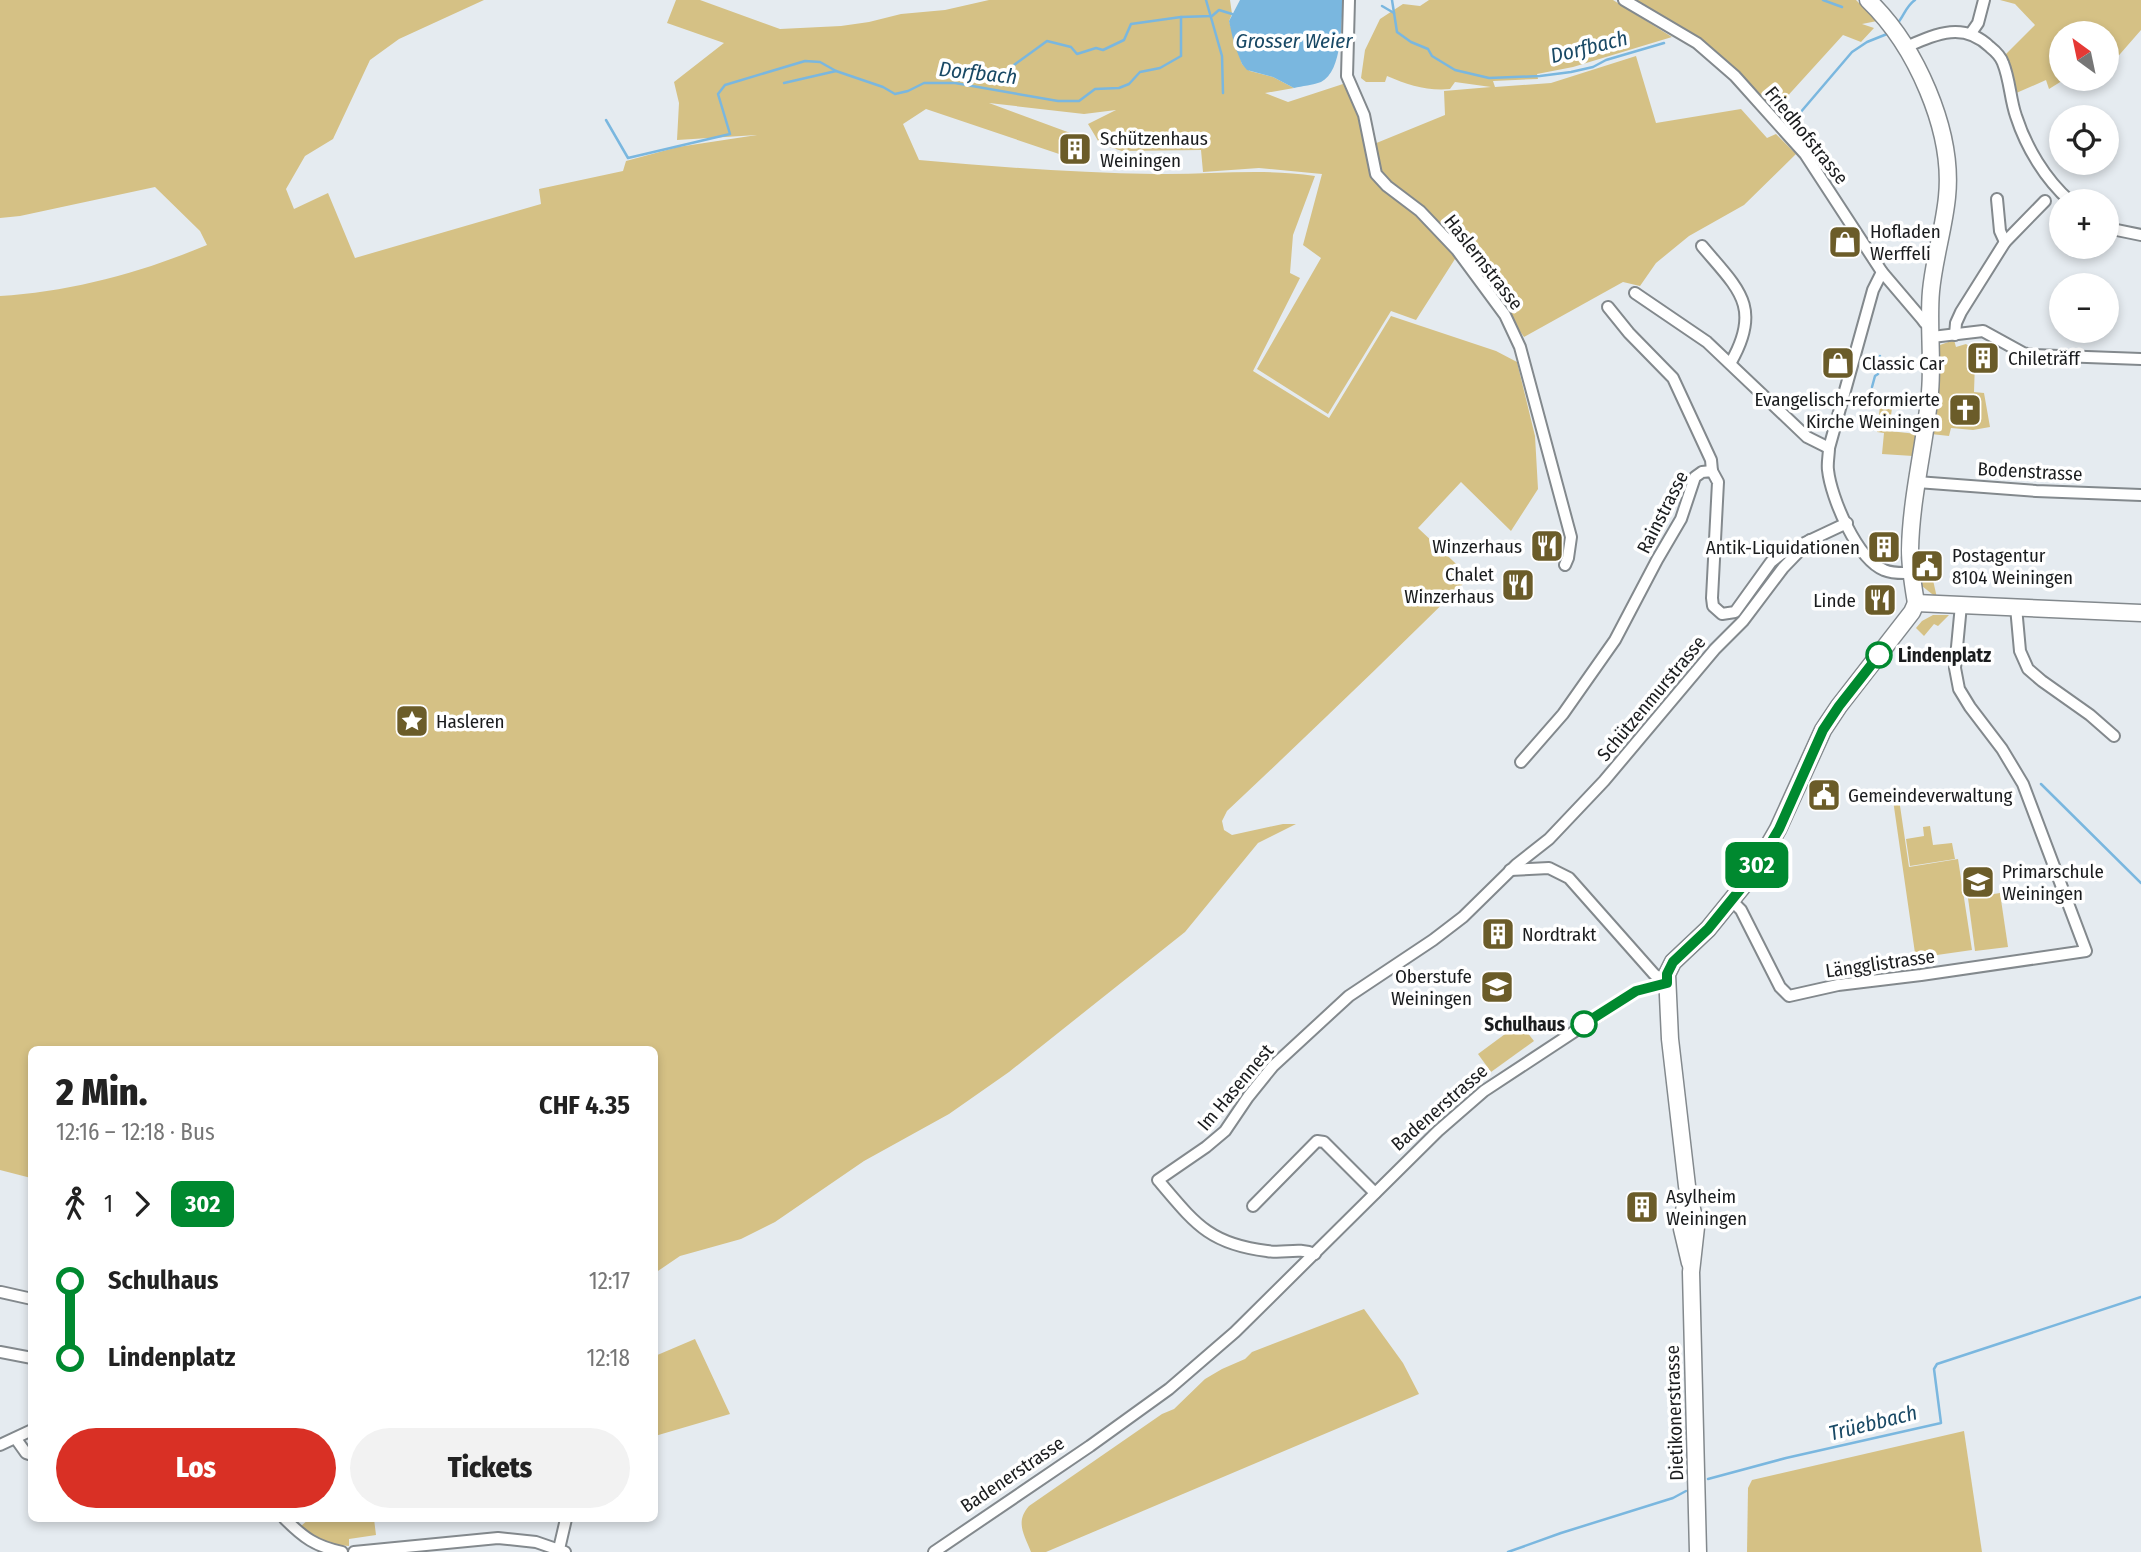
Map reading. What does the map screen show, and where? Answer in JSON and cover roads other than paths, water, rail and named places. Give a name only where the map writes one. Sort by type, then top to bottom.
[{"type":"street","name":"Haslernstrasse","points":[[1349,0],[1348,76],[1364,115],[1376,174],[1440,231],[1486,288],[1511,325],[1520,347],[1570,537],[1565,565]]},
{"type":"street","name":"Friedhofstrasse","points":[[1625,0],[1690,38],[1724,64],[1805,154],[1882,272],[1931,330]]},
{"type":"street","points":[[1667,983],[1667,974],[1673,962],[1708,929],[1751,876],[1779,829],[1823,730],[1916,603],[1911,528],[1930,396],[1931,290],[1947,197],[1948,170],[1939,122],[1921,77],[1897,34],[1868,0]]},
{"type":"street","points":[[1971,33],[1978,23],[1984,0]]},
{"type":"street","points":[[1897,34],[1971,33],[1993,50],[2003,62],[2015,114],[2024,136],[2057,189]]},
{"type":"street","points":[[1997,199],[2000,232],[2005,242]]},
{"type":"street","points":[[1955,335],[1961,312],[2005,242],[2045,201]]},
{"type":"street","points":[[2119,231],[2141,235]]},
{"type":"street","points":[[1702,246],[1735,285],[1746,308],[1745,331],[1731,362]]},
{"type":"street","points":[[1882,272],[1873,290],[1829,448],[1828,468],[1831,485],[1857,542],[1885,571],[1912,573]]},
{"type":"street","points":[[1635,293],[1690,329],[1731,362],[1807,437],[1829,448]]},
{"type":"street","points":[[1608,307],[1673,378],[1710,460],[1712,471]]},
{"type":"street","points":[[1931,330],[1955,335],[1983,331],[2023,353],[2033,355],[2141,359]]},
{"type":"street","name":"Rainstrasse","points":[[1521,762],[1563,714],[1615,640],[1681,519],[1695,477],[1702,472],[1712,471],[1717,477],[1712,598],[1716,611],[1728,614],[1735,612],[1771,562],[1847,523]]},
{"type":"street","name":"Bodenstrasse","points":[[1917,482],[2141,495]]},
{"type":"street","name":"Schützenmurstrasse","points":[[1510,870],[1569,820],[1715,649],[1743,621],[1783,568],[1810,540]]},
{"type":"street","points":[[1916,603],[2141,613]]},
{"type":"street","name":"Längglistrasse","points":[[1732,901],[1741,910],[1780,987],[1789,996],[1838,985],[2086,951],[2023,784],[2002,749],[1959,689],[1955,668],[1961,605]]},
{"type":"street","points":[[2016,607],[2020,651],[2028,669],[2114,736]]},
{"type":"street","points":[[1510,870],[1549,868],[1569,878],[1654,974],[1667,983]]},
{"type":"street","name":"Im Hasennest","points":[[1315,1254],[1306,1250],[1269,1252],[1220,1241],[1202,1230],[1158,1180],[1226,1131],[1273,1066],[1349,996],[1463,917],[1510,870]]},
{"type":"street","name":"Dietikonerstrasse","points":[[1667,983],[1670,1039],[1687,1186],[1696,1227],[1691,1272],[1698,1552]]},
{"type":"street","name":"Badenerstrasse","points":[[934,1552],[1169,1389],[1235,1332],[1438,1131],[1484,1091],[1636,991],[1667,983]]},
{"type":"street","points":[[1253,1206],[1317,1141],[1324,1142],[1375,1193]]},
{"type":"street","points":[[1,1292],[28,1298]]},
{"type":"street","points":[[0,1352],[28,1357]]},
{"type":"street","points":[[0,1446],[28,1432]]},
{"type":"street","points":[[16,1439],[28,1454]]},
{"type":"street","points":[[288,1522],[307,1541],[325,1549],[342,1552]]},
{"type":"street","points":[[354,1552],[498,1538],[516,1539],[562,1551],[566,1522]]},
{"type":"water","name":"Grosser Weier","points":[[1240,0],[1343,0],[1340,45],[1328,76],[1321,82],[1294,88],[1273,77],[1247,70],[1234,44],[1229,21]]},
{"type":"waterway","points":[[1206,0],[1222,56],[1223,93]]},
{"type":"waterway","name":"Dorfbach","points":[[1392,0],[1397,32],[1428,49],[1432,56],[1455,70],[1489,78],[1571,72],[1664,43]]},
{"type":"waterway","points":[[1823,0],[1842,7]]},
{"type":"waterway","points":[[1897,24],[1915,0]]},
{"type":"waterway","points":[[1382,6],[1394,13]]},
{"type":"waterway","points":[[1014,65],[1047,41],[1071,47],[1077,54],[1096,48],[1103,50],[1124,40],[1131,24],[1212,16],[1219,10],[1232,14]]},
{"type":"waterway","name":"Dorfbach","points":[[606,120],[628,158],[730,134],[718,94],[725,85],[805,61],[820,62],[895,94],[924,83],[955,83],[1058,101],[1079,101],[1095,89],[1119,88],[1129,84],[1140,72],[1160,68],[1181,56],[1181,17]]},
{"type":"waterway","points":[[1788,127],[1852,52],[1887,34]]},
{"type":"waterway","points":[[784,83],[836,71]]},
{"type":"waterway","name":"Dorfbach","points":[[1872,387],[1878,374],[1880,356]]},
{"type":"waterway","name":"Dorfbach","points":[[2041,784],[2141,883]]},
{"type":"waterway","name":"Trüebbach","points":[[1708,1479],[1786,1458],[1941,1423],[1934,1369],[1937,1364],[2141,1297]]},
{"type":"waterway","points":[[1508,1552],[1673,1498],[1686,1491]]},
{"type":"place","name":"Schützenhaus Weiningen","points":[[1075,149]]},
{"type":"place","name":"Hofladen Werffeli","points":[[1845,242]]},
{"type":"place","name":"Chileträff","points":[[1983,358]]},
{"type":"place","name":"Classic Car","points":[[1838,363]]},
{"type":"place","name":"Evangelisch-reformierte Kirche Weiningen","points":[[1965,410]]},
{"type":"place","name":"Winzerhaus","points":[[1547,546]]},
{"type":"place","name":"Antik-Liquidationen","points":[[1884,547]]},
{"type":"place","name":"Postagentur 8104 Weiningen","points":[[1927,566]]},
{"type":"place","name":"Chalet Winzerhaus","points":[[1518,585]]},
{"type":"place","name":"Linde","points":[[1880,600]]},
{"type":"place","name":"Lindenplatz","points":[[1879,655]]},
{"type":"place","name":"Hasleren","points":[[412,721]]},
{"type":"place","name":"Gemeindeverwaltung","points":[[1824,795]]},
{"type":"place","name":"Primarschule Weiningen","points":[[1978,882]]},
{"type":"place","name":"Nordtrakt","points":[[1498,934]]},
{"type":"place","name":"Oberstufe Weiningen","points":[[1497,987]]},
{"type":"place","name":"Schulhaus","points":[[1584,1024]]},
{"type":"place","name":"Asylheim Weiningen","points":[[1642,1207]]}]
